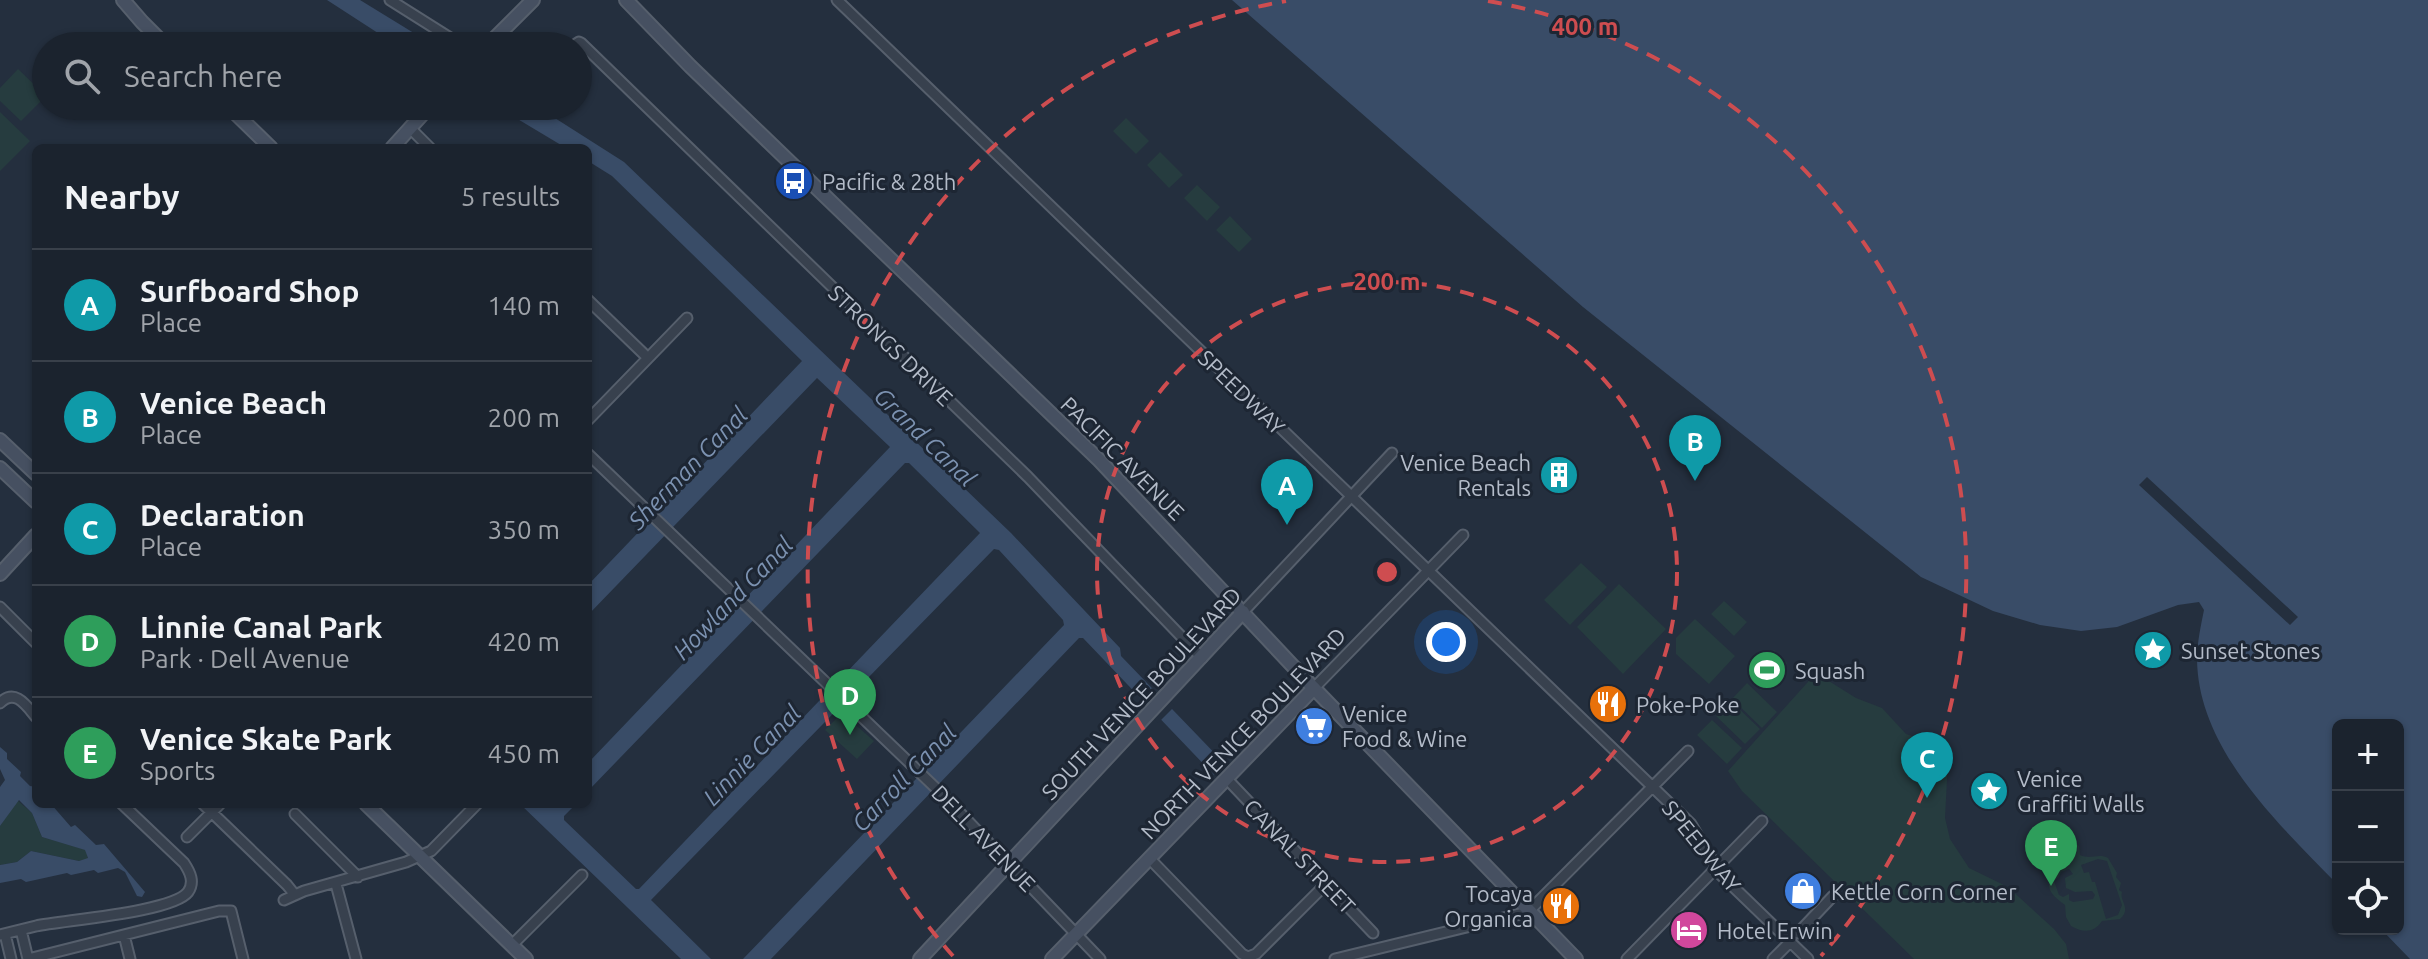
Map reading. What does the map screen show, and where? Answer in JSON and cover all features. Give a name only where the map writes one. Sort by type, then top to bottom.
[{"type":"main road","points":[[123,0],[153,32]]},
{"type":"main road","points":[[501,32],[533,0]]},
{"type":"main road","name":"PACIFIC AVENUE","points":[[626,0],[700,76],[1099,460],[1576,959]]},
{"type":"main road","points":[[242,120],[267,144]]},
{"type":"main road","points":[[396,144],[417,120]]},
{"type":"main road","points":[[0,440],[32,470]]},
{"type":"main road","points":[[0,468],[32,498]]},
{"type":"main road","points":[[0,574],[32,539]]},
{"type":"main road","name":"SOUTH VENICE BOULEVARD","points":[[920,959],[1243,612]]},
{"type":"main road","name":"NORTH VENICE BOULEVARD","points":[[1052,959],[1314,688]]},
{"type":"main road","points":[[376,808],[419,857],[526,959]]},
{"type":"street","points":[[390,0],[441,32]]},
{"type":"street","name":"SPEEDWAY","points":[[837,0],[1691,824],[1728,883],[1808,959]]},
{"type":"street","name":"STRONGS DRIVE","points":[[592,54],[1028,477],[1202,658]]},
{"type":"street","points":[[410,128],[426,144]]},
{"type":"street","points":[[592,304],[648,358]]},
{"type":"street","points":[[592,416],[687,318]]},
{"type":"street","name":"SOUTH VENICE BOULEVARD","points":[[1243,612],[1392,453]]},
{"type":"street","name":"DELL AVENUE","points":[[592,458],[937,790],[1100,959]]},
{"type":"street","name":"NORTH VENICE BOULEVARD","points":[[1314,688],[1463,535]]},
{"type":"street","points":[[0,607],[32,639]]},
{"type":"street","points":[[0,703],[6,697],[13,696],[22,700],[32,712]]},
{"type":"street","points":[[1335,959],[1528,912],[1688,751]]},
{"type":"street","name":"CANAL STREET","points":[[1227,779],[1373,933]]},
{"type":"street","points":[[11,959],[2,935],[165,904],[188,892],[192,881],[184,863],[126,808]]},
{"type":"street","points":[[187,837],[216,808],[295,895]]},
{"type":"street","points":[[284,900],[419,857],[431,851],[473,808]]},
{"type":"street","points":[[295,814],[358,877]]},
{"type":"street","points":[[1627,959],[1762,821]]},
{"type":"street","points":[[1150,859],[1248,957],[1256,954],[1326,884]]},
{"type":"street","points":[[512,945],[582,875]]},
{"type":"street","points":[[336,884],[356,959]]},
{"type":"street","points":[[1798,933],[1833,896]]},
{"type":"street","points":[[21,930],[28,959],[219,911],[231,911],[243,959]]},
{"type":"street","points":[[124,935],[130,959]]},
{"type":"street","points":[[1773,959],[1790,942]]},
{"type":"green space","points":[[18,69],[32,82],[32,110],[21,121],[0,101],[0,88]]},
{"type":"green space","points":[[0,112],[30,141],[0,171]]},
{"type":"green space","points":[[1126,118],[1149,141],[1136,154],[1113,131]]},
{"type":"green space","points":[[1160,152],[1183,175],[1169,188],[1147,165]]},
{"type":"green space","points":[[1197,185],[1220,207],[1207,221],[1184,198]]},
{"type":"green space","points":[[1230,216],[1252,239],[1239,252],[1216,230]]},
{"type":"green space","points":[[1581,563],[1607,587],[1570,625],[1544,600]]},
{"type":"green space","points":[[1619,584],[1666,629],[1623,674],[1577,627]]},
{"type":"green space","points":[[1724,601],[1747,622],[1734,636],[1711,614]]},
{"type":"green space","points":[[1695,619],[1735,656],[1709,684],[1676,654],[1676,638]]},
{"type":"green space","name":"Squash","points":[[1774,650],[1787,663],[1761,690],[1748,678]]},
{"type":"green space","points":[[1816,673],[1856,698],[1882,708],[1906,734],[1930,742],[1943,752],[1948,761],[1945,818],[1950,839],[1969,868],[2008,887],[2054,929],[2066,944],[2069,959],[1914,959],[1742,791],[1728,771]]},
{"type":"green space","points":[[1747,683],[1777,712],[1762,728],[1732,699]]},
{"type":"green space","points":[[1731,701],[1760,729],[1745,744],[1716,716]]},
{"type":"green space","points":[[842,713],[874,741],[857,759],[825,730]]},
{"type":"green space","points":[[1712,720],[1742,748],[1727,764],[1697,735]]},
{"type":"green space","points":[[17,800],[32,813],[42,837],[86,850],[88,859],[79,861],[31,851],[17,862],[0,865],[0,826]]},
{"type":"green space","points":[[2073,841],[2079,846],[2080,855],[2108,858],[2121,883],[2119,890],[2125,911],[2120,919],[2102,921],[2088,931],[2071,926],[2065,905],[2053,894],[2049,884],[2052,873],[2062,860],[2058,854],[2064,842]],"holes":[[[2098,859],[2107,861],[2122,905],[2118,915],[2106,919],[2095,882],[2092,882],[2089,872],[2084,873],[2081,865]],[[2069,869],[2073,874],[2065,878],[2066,888],[2075,892],[2092,891],[2095,895],[2093,899],[2073,902],[2069,900],[2069,894],[2059,895],[2054,881],[2061,872]]]},
{"type":"water","points":[[327,0],[360,0],[412,32],[376,32]]},
{"type":"water","points":[[1232,0],[2428,0],[2428,959],[2410,959],[2387,935],[2404,935],[2404,719],[2332,719],[2332,879],[2291,837],[2246,783],[2226,754],[2211,724],[2201,692],[2197,659],[2204,610],[2199,602],[2178,605],[2117,627],[2081,631],[2040,625],[1993,611],[1921,577],[1583,307]]},
{"type":"water","points":[[519,120],[558,120],[624,162],[1011,533],[1120,648],[1121,656],[1225,764],[1214,775],[1083,638],[1079,638],[771,959],[743,959],[1064,625],[1063,620],[999,550],[994,549],[651,900],[711,959],[681,959],[524,808],[572,808],[564,820],[639,889],[980,533],[909,463],[905,463],[592,787],[592,759],[890,447],[817,378],[592,611],[592,581],[802,361],[612,176],[592,164],[592,144],[559,144]]},
{"type":"water","points":[[0,747],[21,772],[20,776],[32,786],[32,808],[54,808],[71,827],[75,825],[96,845],[104,844],[145,892],[142,897],[137,896],[125,872],[118,868],[98,873],[94,870],[26,882],[21,879],[0,883],[0,865],[17,862],[31,851],[79,861],[88,858],[85,850],[42,837],[32,813],[19,800],[0,826],[0,787],[5,780],[0,769]]},
{"type":"pier","points":[[2147,477],[2298,617],[2290,625],[2139,485]]},
{"type":"pier","points":[[1133,663],[1175,706],[1158,723],[1115,678],[1141,701],[1154,688],[1131,665]]},
{"type":"place","name":"Pacific & 28th","points":[[794,181]]},
{"type":"place","name":"Venice Beach Rentals","points":[[1559,475]]},
{"type":"place","name":"Venice Beach","points":[[1695,481]]},
{"type":"place","name":"Surfboard Shop","points":[[1287,525]]},
{"type":"place","name":"Sunset Stones","points":[[2153,650]]},
{"type":"place","name":"Squash","points":[[1767,670]]},
{"type":"place","name":"Poke-Poke","points":[[1608,704]]},
{"type":"place","name":"Venice Food & Wine","points":[[1314,726]]},
{"type":"place","name":"Linnie Canal Park","points":[[850,735]]},
{"type":"place","name":"Venice Graffiti Walls","points":[[1989,791]]},
{"type":"place","name":"Declaration","points":[[1927,798]]},
{"type":"place","name":"Venice Skate Park","points":[[2051,886]]},
{"type":"place","name":"Kettle Corn Corner","points":[[1803,891]]},
{"type":"place","name":"Tocaya Organica","points":[[1561,906]]},
{"type":"place","name":"Hotel Erwin","points":[[1689,930]]},
{"type":"water label","name":"Grand Canal","points":[[925,437]]},
{"type":"water label","name":"Sherman Canal","points":[[688,468]]},
{"type":"water label","name":"Howland Canal","points":[[733,598]]},
{"type":"water label","name":"Linnie Canal","points":[[752,755]]},
{"type":"water label","name":"Carroll Canal","points":[[904,778]]}]
